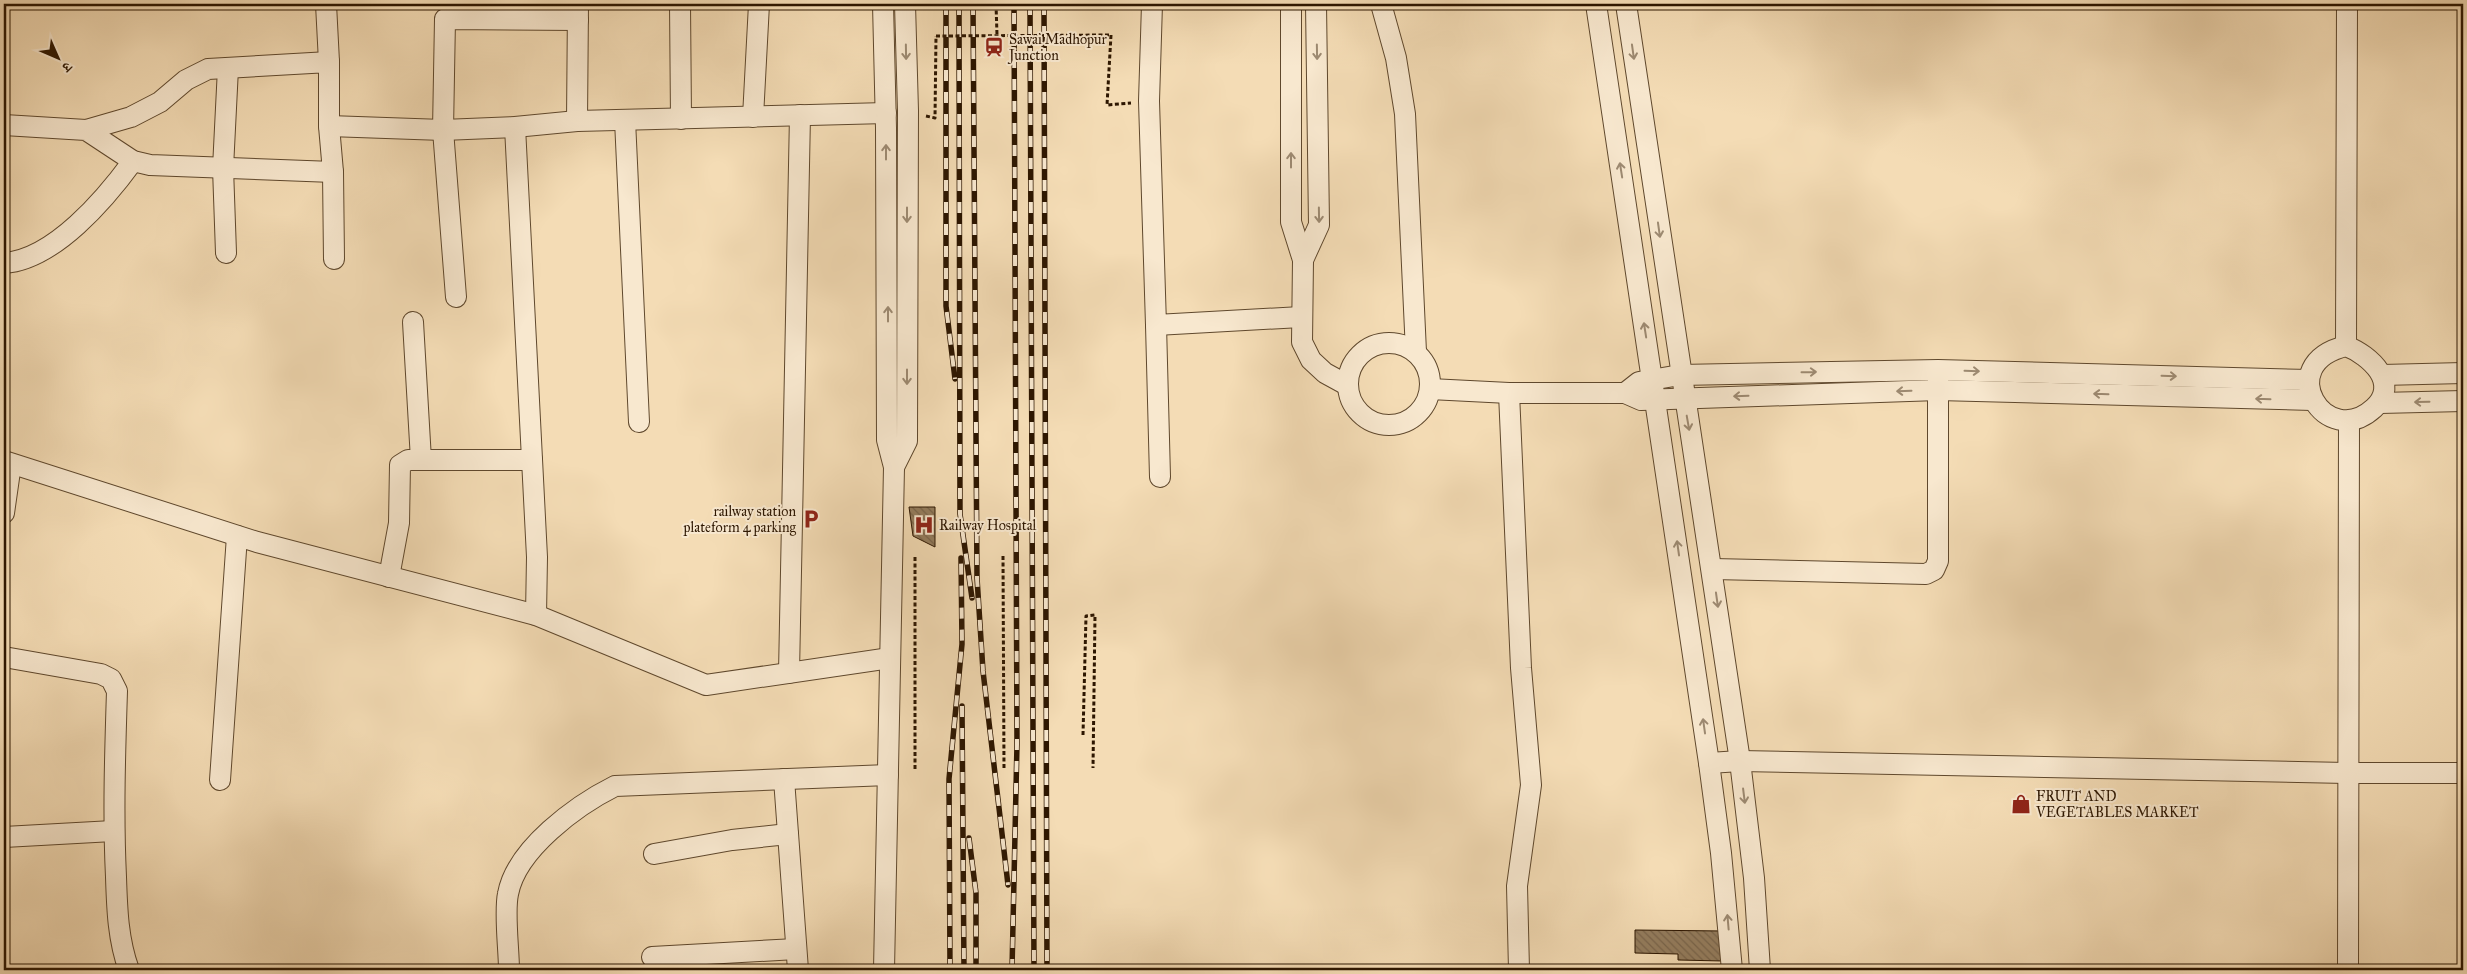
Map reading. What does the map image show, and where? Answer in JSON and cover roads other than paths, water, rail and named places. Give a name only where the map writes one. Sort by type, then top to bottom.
[{"type":"street","points":[[326,4],[329,62],[329,126],[333,172],[334,259]]},
{"type":"street","points":[[680,4],[681,119]]},
{"type":"street","points":[[753,117],[759,4]]},
{"type":"street","points":[[883,4],[886,113],[887,440],[894,467],[884,970]]},
{"type":"street","points":[[894,467],[907,441],[908,111],[905,4]]},
{"type":"street","points":[[1152,4],[1150,101],[1160,477]]},
{"type":"street","points":[[1291,4],[1291,222],[1303,260],[1302,342],[1311,360],[1325,373],[1347,385]]},
{"type":"street","points":[[1303,260],[1319,225],[1316,4]]},
{"type":"street","points":[[1381,4],[1396,58],[1405,114],[1416,352]]},
{"type":"street","points":[[1596,4],[1709,763],[1721,853],[1732,970]]},
{"type":"street","points":[[1626,4],[1680,375],[1713,569],[1740,761],[1754,878],[1760,970]]},
{"type":"street","points":[[2346,346],[2347,4]]},
{"type":"street","points":[[456,297],[443,130],[446,11],[578,12],[577,121]]},
{"type":"street","points":[[4,125],[86,130],[131,117],[160,102],[186,80],[208,70],[329,62]]},
{"type":"street","points":[[226,254],[223,168],[228,68]]},
{"type":"street","points":[[329,126],[443,130],[515,127],[577,121],[886,113]]},
{"type":"street","points":[[789,673],[800,115]]},
{"type":"street","points":[[625,120],[639,422]]},
{"type":"street","points":[[515,127],[537,557],[536,615]]},
{"type":"street","points":[[86,130],[133,161],[150,165],[333,172]]},
{"type":"street","points":[[4,263],[21,260],[45,248],[72,227],[112,190],[133,161]]},
{"type":"street","points":[[1156,325],[1301,317]]},
{"type":"street","points":[[413,322],[421,460]]},
{"type":"street","points":[[1378,344],[1404,345],[1416,352],[1425,362],[1430,375],[1430,389],[1426,402],[1418,414],[1407,422],[1387,425],[1367,420],[1356,410],[1350,398],[1347,385],[1349,371],[1356,359],[1365,350],[1378,344]]},
{"type":"street","points":[[2380,403],[2383,390],[2382,375],[2374,363],[2362,352],[2346,346],[2332,349],[2318,359],[2309,380],[2312,400],[2322,412],[2349,421],[2362,417],[2380,403],[2463,401]]},
{"type":"street","points":[[2382,375],[2463,373]]},
{"type":"street","points":[[1625,393],[1639,382],[1680,375],[1938,380],[2309,380]]},
{"type":"street","points":[[1430,389],[1509,394],[1625,393],[1641,400],[1656,400],[1938,380],[2312,400]]},
{"type":"street","points":[[1713,569],[1926,574],[1934,570],[1938,560],[1938,380]]},
{"type":"street","points":[[1509,394],[1521,668],[1531,785],[1517,886],[1519,970]]},
{"type":"street","points":[[2348,970],[2349,421]]},
{"type":"street","points":[[389,577],[399,524],[400,465],[408,460],[532,460]]},
{"type":"street","points":[[4,513],[8,462],[237,536],[536,615],[706,684],[890,658]]},
{"type":"street","points":[[220,780],[237,536]]},
{"type":"street","points":[[4,657],[101,674],[111,679],[117,690],[113,832],[118,920],[122,953],[129,970]]},
{"type":"street","points":[[1709,763],[1740,761],[2348,774],[2463,773]]},
{"type":"street","points":[[510,970],[508,894],[517,868],[548,832],[589,799],[615,786],[888,775]]},
{"type":"street","points":[[784,779],[798,970]]},
{"type":"street","points":[[4,837],[113,832]]},
{"type":"street","points":[[654,854],[732,840],[788,834]]},
{"type":"street","points":[[652,957],[796,949]]},
{"type":"railway","points":[[946,4],[946,306],[955,379]]},
{"type":"railway","points":[[959,4],[960,514],[972,598]]},
{"type":"railway","points":[[973,4],[977,578],[983,671],[1008,885]]},
{"type":"railway","points":[[1012,970],[1017,744],[1014,4]]},
{"type":"railway","points":[[1030,4],[1034,970]]},
{"type":"railway","points":[[1044,4],[1047,970]]},
{"type":"railway","points":[[950,970],[949,779],[962,644],[961,558]]},
{"type":"railway","points":[[962,706],[964,970]]},
{"type":"railway","points":[[969,838],[976,893],[976,970]]},
{"type":"place","name":"Sawai Madhopur Junction","points":[[994,47]]},
{"type":"place","name":"railway station plateform 4 parking","points":[[811,519]]},
{"type":"place","name":"Railway Hospital","points":[[924,525]]},
{"type":"place","name":"FRUIT AND VEGETABLES MARKET","points":[[2021,804]]}]
